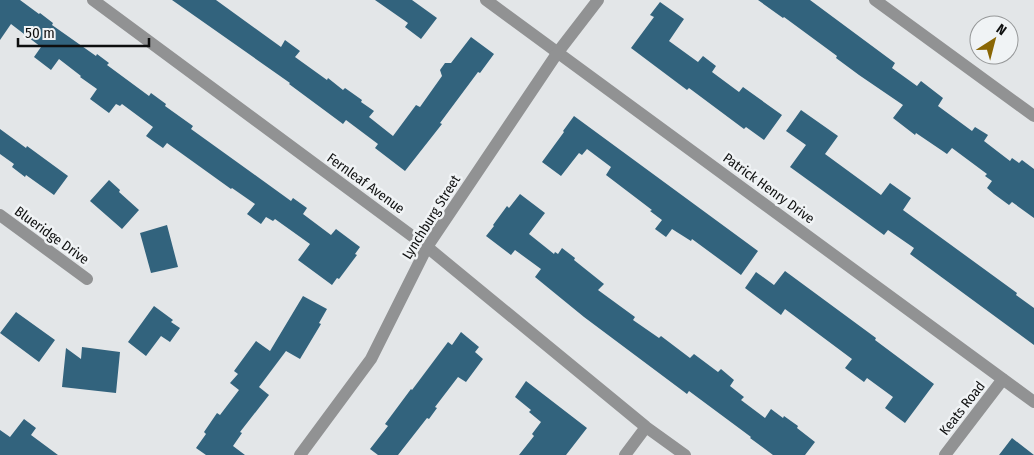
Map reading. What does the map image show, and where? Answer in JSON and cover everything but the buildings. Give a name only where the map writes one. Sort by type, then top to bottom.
[{"type":"street","name":"Fernleaf Avenue","points":[[93,0],[427,247],[646,426],[685,455]]},
{"type":"street","name":"Patrick Henry Drive","points":[[486,0],[1034,402]]},
{"type":"street","name":"Lynchburg Street","points":[[300,455],[371,359],[427,247],[558,52],[598,0]]},
{"type":"street","points":[[875,0],[1034,116]]},
{"type":"street","name":"Blueridge Drive","points":[[0,215],[87,279]]},
{"type":"street","name":"Keats Road","points":[[945,455],[1003,379]]},
{"type":"street","points":[[625,455],[646,426]]}]
